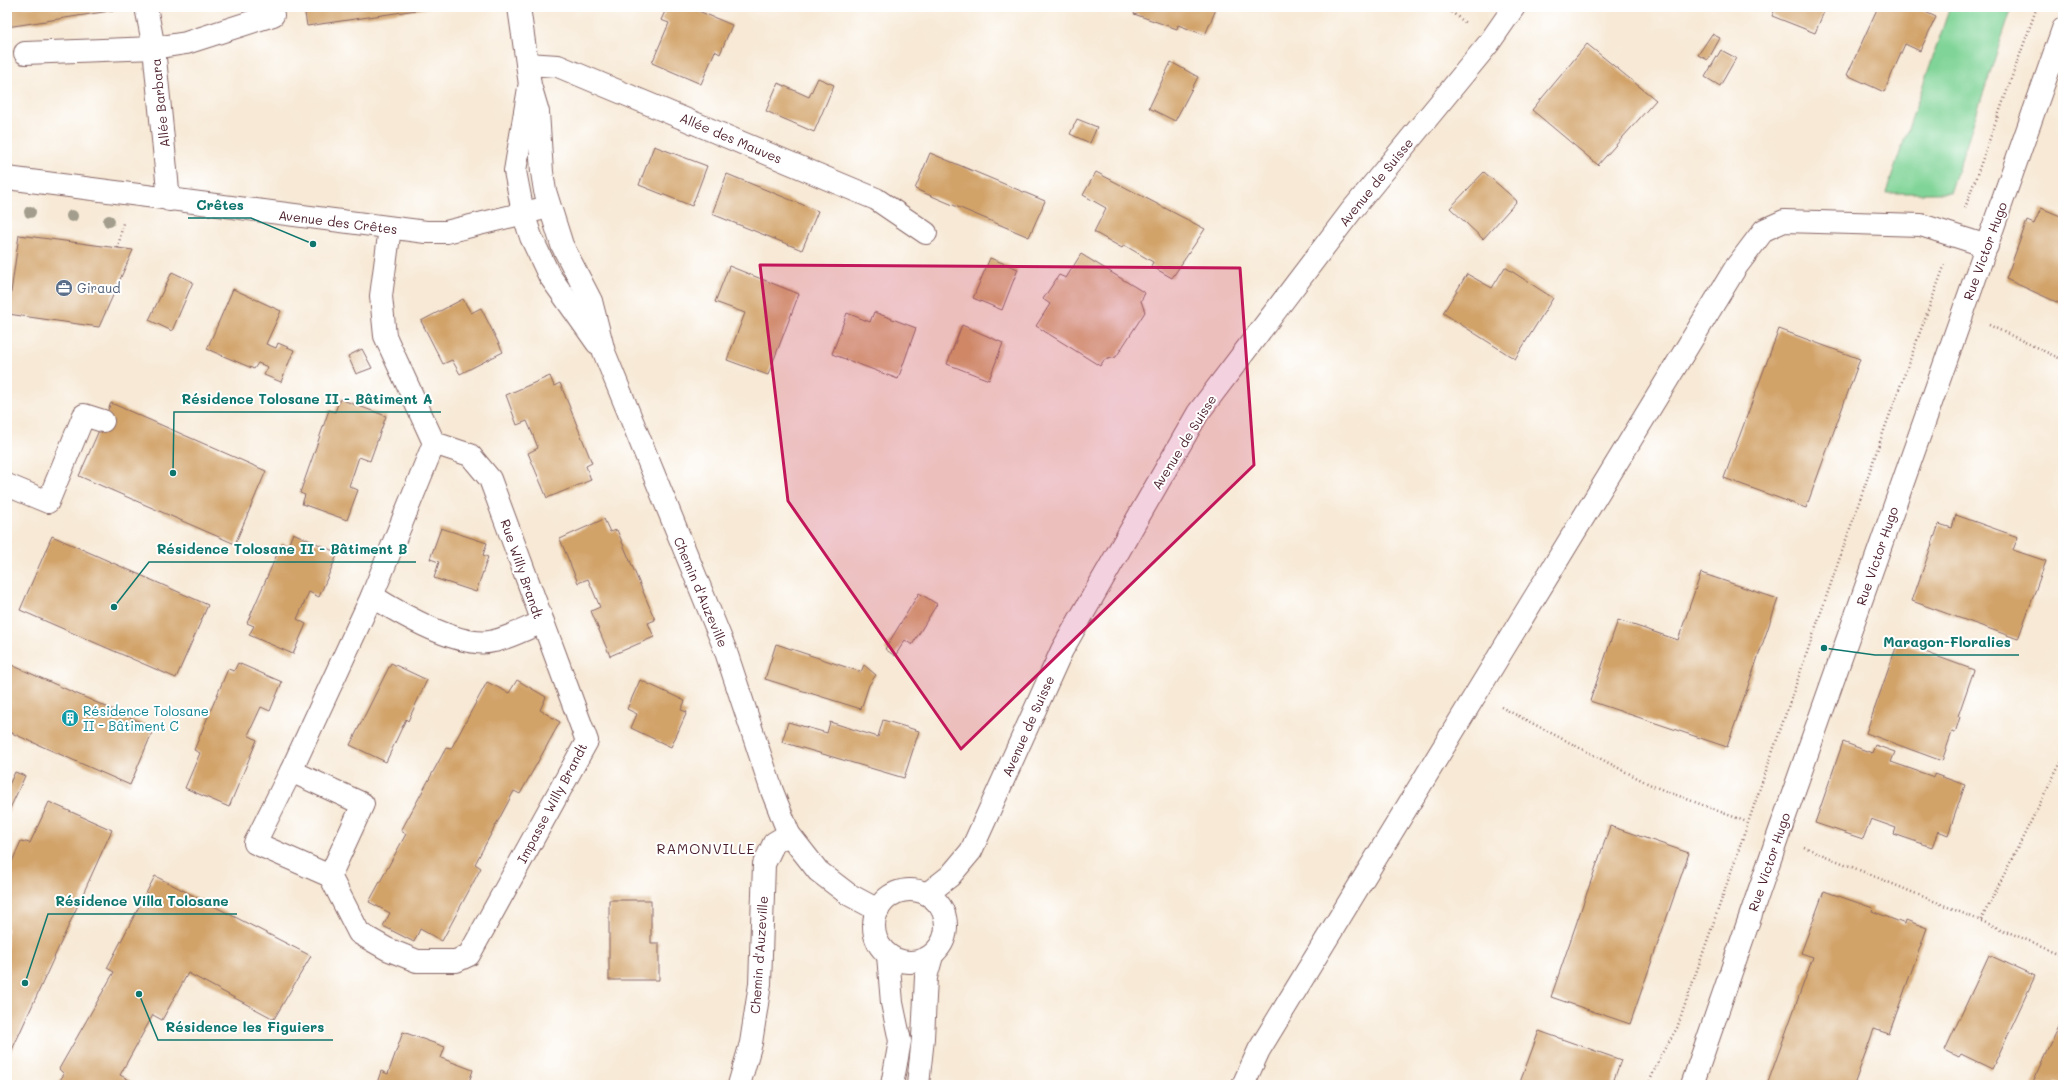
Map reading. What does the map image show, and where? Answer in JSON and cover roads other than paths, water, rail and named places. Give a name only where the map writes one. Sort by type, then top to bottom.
[{"type":"street","name":"Allée Barbara","points":[[146,7],[154,48],[169,200]]},
{"type":"street","name":"Chemin d'Auzeville","points":[[519,7],[528,74],[538,112],[542,172],[549,207],[562,245],[590,301],[604,352],[725,649],[772,790],[789,834],[818,871],[848,894],[878,910]]},
{"type":"street","name":"Avenue de Suisse","points":[[928,894],[950,876],[971,851],[1062,650],[1198,413],[1352,210],[1489,42],[1514,7]]},
{"type":"street","points":[[25,53],[154,48],[186,43],[273,15]]},
{"type":"street","name":"Rue Victor Hugo","points":[[1692,1085],[1778,836],[2063,29]]},
{"type":"street","name":"Allée des Mauves","points":[[528,74],[558,66],[868,196],[926,234]]},
{"type":"street","name":"Chemin d'Auzeville","points":[[528,74],[516,171],[523,213],[549,275],[604,352]]},
{"type":"street","name":"Avenue des Crêtes","points":[[7,178],[390,228],[446,232],[549,207]]},
{"type":"street","points":[[1243,1085],[1263,1044],[1736,267],[1764,230],[1784,221],[1921,225],[1987,246]]},
{"type":"street","points":[[291,772],[363,804],[330,876],[255,843],[291,772],[372,596],[434,444],[385,336],[381,296],[390,228]]},
{"type":"street","points":[[7,484],[48,502],[84,415],[103,421]]},
{"type":"street","name":"Rue Willy Brandt","points":[[372,596],[401,614],[452,636],[478,643],[494,642],[543,622],[490,479],[470,455],[434,444]]},
{"type":"street","name":"Impasse Willy Brandt","points":[[330,876],[359,933],[387,949],[417,961],[456,961],[469,955],[587,741],[543,622]]},
{"type":"street","name":"Chemin d'Auzeville","points":[[739,1085],[751,1043],[760,984],[764,864],[774,843],[789,834]]},
{"type":"street","points":[[918,1085],[923,1038],[926,977],[932,956],[942,945],[947,931],[946,916],[939,903],[928,894],[917,890],[905,890],[894,893],[885,900],[878,910],[874,926],[877,942],[888,955],[895,959],[910,963],[932,956]]},
{"type":"street","points":[[888,955],[892,1003],[900,1041],[892,1085]]},
{"type":"place","name":"Crêtes","points":[[313,244]]},
{"type":"place","name":"Giraud","points":[[64,288]]},
{"type":"place","name":"Résidence Tolosane II - Bâtiment A","points":[[173,473]]},
{"type":"place","name":"Résidence Tolosane II - Bâtiment B","points":[[114,607]]},
{"type":"place","name":"Maragon-Floralies","points":[[1824,648]]},
{"type":"place","name":"Résidence Tolosane II - Bâtiment C","points":[[70,718]]},
{"type":"place","name":"Résidence Villa Tolosane","points":[[25,983]]},
{"type":"place","name":"Résidence les Figuiers","points":[[139,994]]},
{"type":"district","name":"RAMONVILLE","points":[[706,849]]}]
